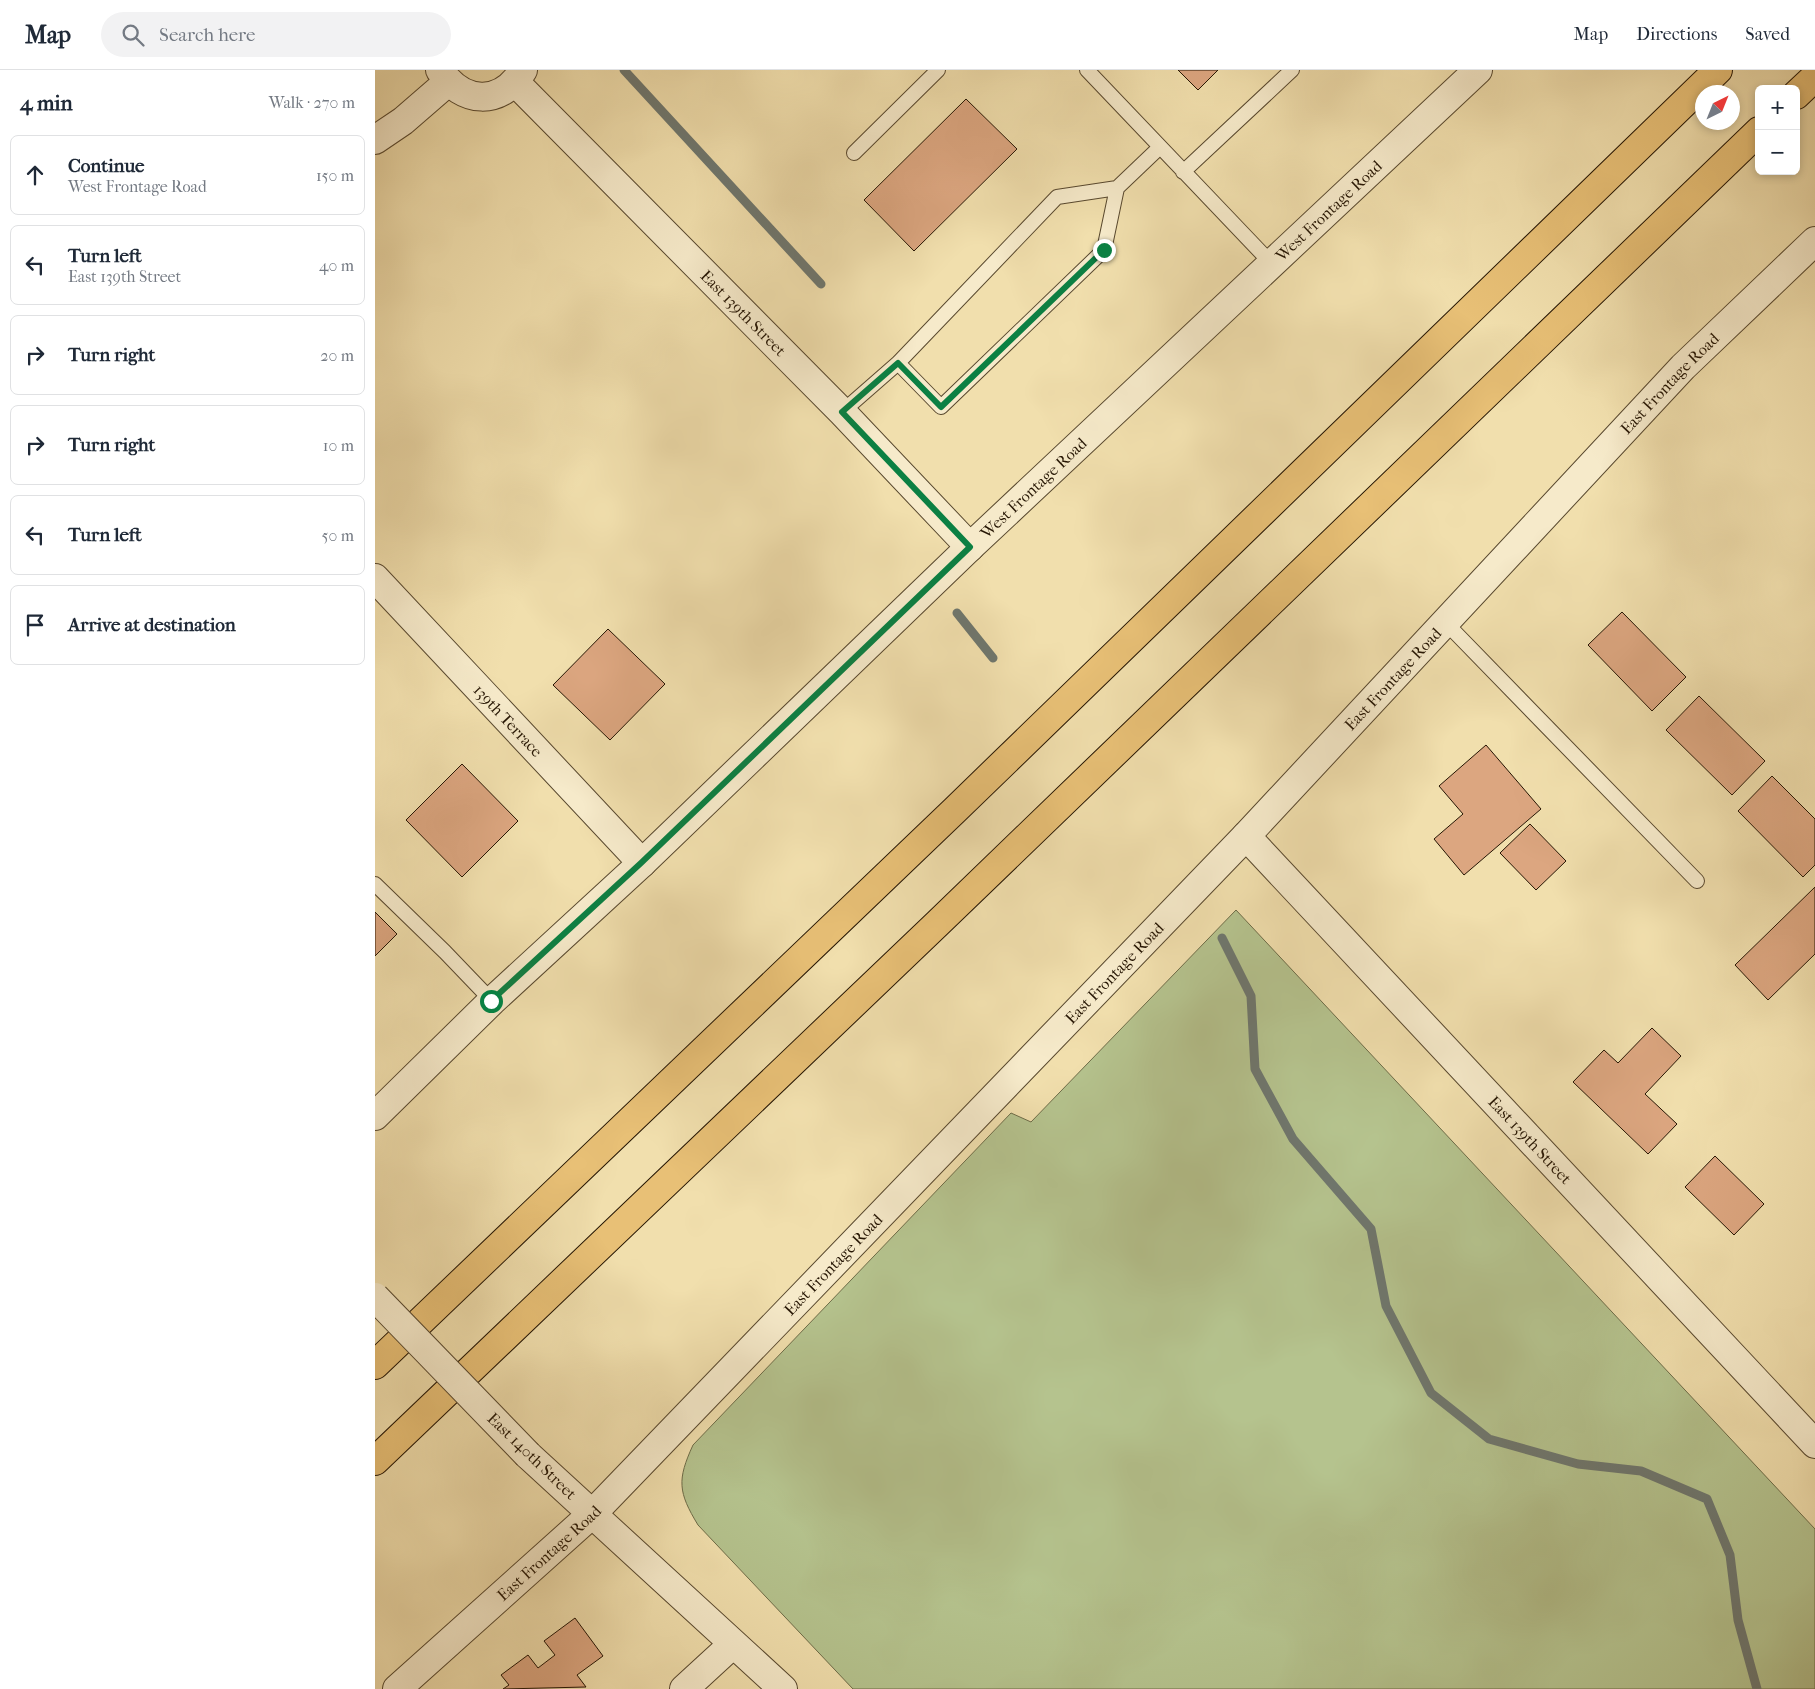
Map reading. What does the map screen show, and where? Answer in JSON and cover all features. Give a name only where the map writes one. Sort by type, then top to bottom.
[{"type":"highway","points":[[375,1365],[955,810],[1718,70]]},
{"type":"highway","points":[[1800,91],[1815,77]]},
{"type":"highway","points":[[375,1461],[938,923],[1755,135]]},
{"type":"street","name":"West Frontage Road","points":[[375,1116],[491,1001],[641,863],[970,547],[1478,70]]},
{"type":"street","points":[[375,140],[403,122],[444,76],[465,94],[480,98],[498,94],[519,76]]},
{"type":"street","name":"East 139th Street","points":[[519,76],[970,547]]},
{"type":"street","name":"East Frontage Road","points":[[397,1689],[592,1514],[1246,836],[1683,367],[1815,241]]},
{"type":"street","name":"139th Terrace","points":[[375,578],[641,863]]},
{"type":"street","name":"East 139th Street","points":[[1246,836],[1815,1444]]},
{"type":"street","name":"East 140th Street","points":[[375,1297],[528,1455],[783,1689]]},
{"type":"street","points":[[683,1689],[733,1644]]},
{"type":"lane","points":[[854,153],[938,70]]},
{"type":"lane","points":[[1087,70],[1273,264]]},
{"type":"lane","points":[[1183,172],[1292,70]]},
{"type":"lane","points":[[842,412],[898,363],[1057,197],[1117,188],[1160,148]]},
{"type":"lane","points":[[898,363],[941,407],[1104,250],[1117,188]]},
{"type":"lane","points":[[1445,622],[1697,881]]},
{"type":"lane","points":[[375,884],[433,939],[491,1001]]},
{"type":"green space","points":[[1236,910],[1815,1529],[1815,1689],[853,1689],[698,1525],[691,1514],[682,1486],[684,1468],[693,1445],[1011,1113],[1031,1122]]},
{"type":"building","points":[[1178,70],[1218,70],[1198,90]]},
{"type":"building","points":[[966,99],[1017,149],[914,251],[864,200]]},
{"type":"building","points":[[1622,612],[1686,677],[1652,711],[1588,645]]},
{"type":"building","points":[[608,629],[665,684],[610,740],[553,685]]},
{"type":"building","points":[[1699,696],[1765,761],[1732,795],[1666,730]]},
{"type":"building","points":[[1486,745],[1541,809],[1464,875],[1434,839],[1463,814],[1439,786]]},
{"type":"building","points":[[462,764],[518,821],[462,877],[406,820]]},
{"type":"building","points":[[1772,776],[1815,819],[1815,865],[1803,877],[1738,811]]},
{"type":"building","points":[[1530,824],[1566,861],[1536,890],[1500,853]]},
{"type":"building","points":[[1815,887],[1815,954],[1768,1000],[1735,965]]},
{"type":"building","points":[[375,912],[397,934],[375,956]]},
{"type":"building","points":[[1652,1028],[1681,1056],[1645,1094],[1677,1124],[1648,1154],[1573,1082],[1604,1050],[1618,1063]]},
{"type":"building","points":[[1715,1156],[1764,1204],[1734,1235],[1685,1187]]},
{"type":"building","points":[[575,1618],[603,1656],[577,1675],[586,1687],[503,1689],[509,1685],[501,1675],[528,1655],[538,1668],[555,1655],[544,1641]]},
{"type":"waterway","points":[[624,70],[821,284]]},
{"type":"waterway","points":[[957,613],[993,658]]},
{"type":"waterway","points":[[1222,938],[1251,996],[1255,1069],[1293,1139],[1371,1229],[1386,1306],[1431,1393],[1489,1439],[1578,1464],[1641,1471],[1707,1499],[1730,1555],[1738,1620],[1757,1689]]},
{"type":"route","points":[[491,1001],[641,863],[970,547],[842,412],[898,363],[941,407],[1104,250]]}]
